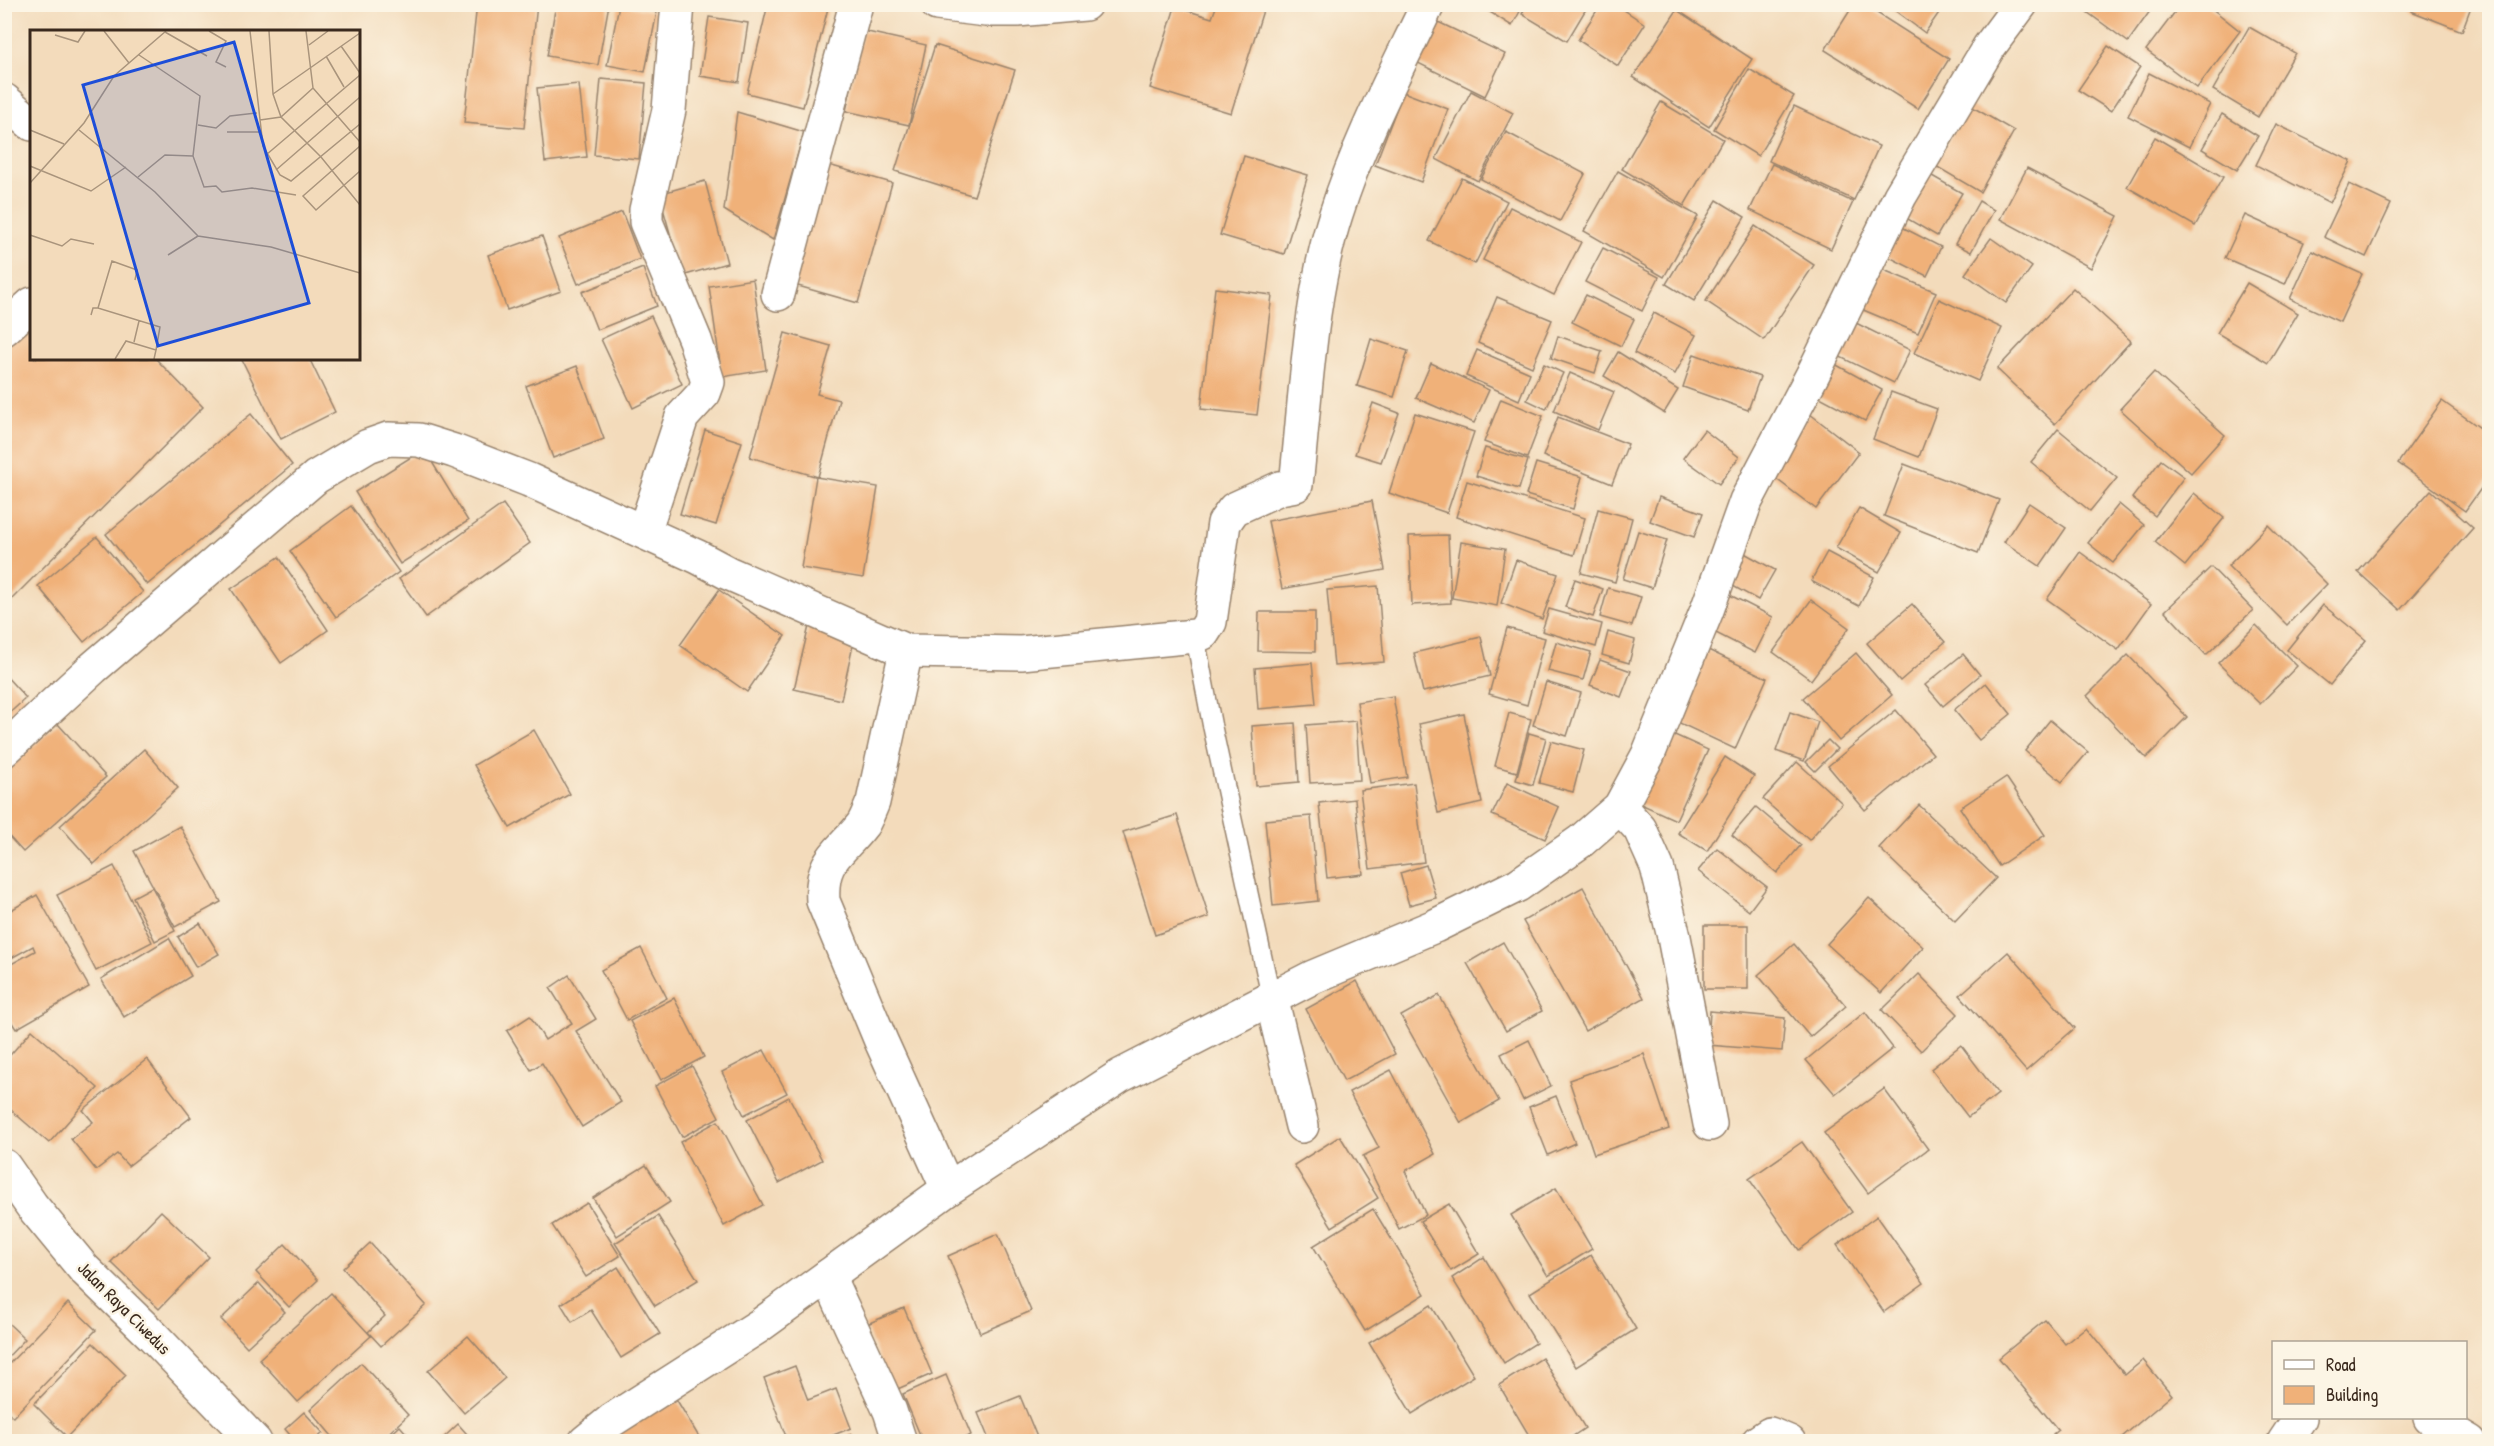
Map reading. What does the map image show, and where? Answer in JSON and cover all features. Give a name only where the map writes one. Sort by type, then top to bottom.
[{"type":"street","points":[[644,532],[682,417],[705,393],[708,382],[695,339],[646,222],[646,210],[669,110],[678,4]]},
{"type":"street","points":[[778,294],[856,4]]},
{"type":"street","points":[[937,4],[986,10],[1082,5]]},
{"type":"street","points":[[4,750],[93,668],[316,477],[368,446],[388,439],[419,440],[454,450],[529,480],[739,578],[906,651],[1021,653],[1195,636],[1203,633],[1210,622],[1224,523],[1234,509],[1280,488],[1296,484],[1318,283],[1335,215],[1355,160],[1428,4]]},
{"type":"street","points":[[585,1442],[612,1420],[759,1326],[948,1189],[1120,1076],[1271,997],[1435,926],[1518,885],[1581,841],[1620,807],[1648,755],[1703,620],[1746,501],[1814,372],[1900,196],[1989,47],[2021,4]]},
{"type":"street","points":[[4,100],[30,122]]},
{"type":"street","points":[[4,329],[30,306]]},
{"type":"street","points":[[906,651],[873,802],[864,822],[836,852],[824,874],[823,901],[881,1041],[948,1189]]},
{"type":"street","points":[[1620,807],[1640,829],[1657,867],[1674,937],[1710,1124]]},
{"type":"street","points":[[1271,997],[1302,1126]]},
{"type":"street","name":"Jalan Raya Ciwedus","points":[[4,1166],[32,1206],[84,1269],[153,1336],[255,1442]]},
{"type":"street","points":[[828,1276],[890,1412],[900,1442]]},
{"type":"street","points":[[2284,1442],[2299,1419]]},
{"type":"street","points":[[2432,1419],[2470,1442]]},
{"type":"street","points":[[1758,1442],[1770,1434],[1789,1442]]},
{"type":"lane","points":[[1195,636],[1271,997]]},
{"type":"building","points":[[477,4],[537,4],[524,128],[464,123]]},
{"type":"building","points":[[556,4],[609,4],[598,65],[547,56]]},
{"type":"building","points":[[768,4],[829,4],[803,107],[747,93]]},
{"type":"building","points":[[1217,4],[1265,4],[1231,113],[1150,88],[1175,7],[1212,18]]},
{"type":"building","points":[[1477,4],[1524,4],[1512,26]]},
{"type":"building","points":[[1527,4],[1589,4],[1567,41],[1522,14]]},
{"type":"building","points":[[1601,4],[1615,4],[1645,24],[1618,66],[1578,40]]},
{"type":"building","points":[[1854,4],[1863,4],[1949,59],[1918,109],[1825,50]]},
{"type":"building","points":[[1886,4],[1945,4],[1925,33]]},
{"type":"building","points":[[2076,4],[2155,4],[2128,42]]},
{"type":"building","points":[[2181,4],[2206,4],[2240,31],[2197,88],[2146,50]]},
{"type":"building","points":[[2414,4],[2472,4],[2462,31],[2411,11]]},
{"type":"building","points":[[619,5],[657,12],[645,72],[607,65]]},
{"type":"building","points":[[1677,10],[1752,59],[1709,127],[1633,77]]},
{"type":"building","points":[[709,17],[748,23],[739,82],[700,76]]},
{"type":"building","points":[[1436,21],[1505,54],[1485,96],[1416,62]]},
{"type":"building","points":[[2249,27],[2295,53],[2258,117],[2213,90]]},
{"type":"building","points":[[863,31],[926,45],[909,125],[846,111]]},
{"type":"building","points":[[935,45],[1015,70],[974,196],[895,171]]},
{"type":"building","points":[[2108,46],[2140,67],[2111,111],[2078,90]]},
{"type":"building","points":[[1749,69],[1794,96],[1758,156],[1714,129]]},
{"type":"building","points":[[2149,73],[2210,104],[2189,147],[2128,116]]},
{"type":"building","points":[[601,79],[646,83],[639,159],[594,155]]},
{"type":"building","points":[[579,84],[587,157],[545,162],[537,88]]},
{"type":"building","points":[[1471,91],[1513,113],[1478,181],[1436,159]]},
{"type":"building","points":[[1403,92],[1448,109],[1421,182],[1375,165]]},
{"type":"building","points":[[1661,102],[1723,139],[1684,206],[1622,169]]},
{"type":"building","points":[[1969,105],[2014,131],[1980,192],[1934,165]]},
{"type":"building","points":[[1794,106],[1879,146],[1854,200],[1769,161]]},
{"type":"building","points":[[737,112],[804,132],[773,240],[724,210]]},
{"type":"building","points":[[2222,114],[2258,136],[2237,170],[2202,149]]},
{"type":"building","points":[[2276,124],[2351,161],[2330,203],[2256,165]]},
{"type":"building","points":[[1506,132],[1585,174],[1560,221],[1481,179]]},
{"type":"building","points":[[2155,137],[2223,177],[2195,226],[2127,187]]},
{"type":"building","points":[[1244,156],[1308,175],[1284,254],[1220,235]]},
{"type":"building","points":[[825,164],[892,183],[858,303],[791,284]]},
{"type":"building","points":[[1772,164],[1853,202],[1831,249],[1750,210]]},
{"type":"building","points":[[2027,168],[2118,216],[2091,268],[2000,219]]},
{"type":"building","points":[[1618,171],[1698,216],[1664,277],[1584,231]]},
{"type":"building","points":[[1925,172],[1962,193],[1937,236],[1901,215]]},
{"type":"building","points":[[1462,178],[1507,201],[1475,264],[1429,241]]},
{"type":"building","points":[[705,181],[727,263],[682,276],[659,194]]},
{"type":"building","points":[[2349,184],[2391,204],[2366,257],[2324,237]]},
{"type":"building","points":[[1717,200],[1745,217],[1694,301],[1666,284]]},
{"type":"building","points":[[1979,201],[1994,210],[1971,252],[1955,244]]},
{"type":"building","points":[[1510,207],[1581,242],[1554,295],[1483,260]]},
{"type":"building","points":[[622,212],[640,259],[578,284],[559,238]]},
{"type":"building","points":[[2245,215],[2304,242],[2285,284],[2225,258]]},
{"type":"building","points":[[1896,224],[1941,247],[1927,276],[1881,253]]},
{"type":"building","points":[[1755,226],[1814,265],[1764,340],[1706,301]]},
{"type":"building","points":[[542,236],[561,291],[507,310],[488,255]]},
{"type":"building","points":[[1991,238],[2032,267],[2006,303],[1965,274]]},
{"type":"building","points":[[1603,248],[1659,277],[1642,311],[1585,282]]},
{"type":"building","points":[[2312,251],[2362,274],[2340,322],[2290,299]]},
{"type":"building","points":[[643,268],[657,306],[597,330],[582,292]]},
{"type":"building","points":[[1879,268],[1936,292],[1918,333],[1861,309]]},
{"type":"building","points":[[753,279],[766,370],[722,377],[709,286]]},
{"type":"building","points":[[2247,283],[2298,313],[2268,363],[2217,333]]},
{"type":"building","points":[[1215,288],[1272,295],[1257,415],[1201,409]]},
{"type":"building","points":[[2073,288],[2131,341],[2055,424],[1997,369]]},
{"type":"building","points":[[1586,295],[1634,319],[1621,346],[1572,322]]},
{"type":"building","points":[[1497,297],[1552,320],[1532,367],[1478,343]]},
{"type":"building","points":[[1939,299],[2002,328],[1978,381],[1914,353]]},
{"type":"building","points":[[30,312],[30,360],[157,360],[203,407],[4,607],[4,337]]},
{"type":"building","points":[[1654,313],[1696,335],[1675,374],[1634,353]]},
{"type":"building","points":[[651,316],[682,384],[633,408],[601,339]]},
{"type":"building","points":[[1852,321],[1910,350],[1894,383],[1836,355]]},
{"type":"building","points":[[785,333],[831,346],[817,394],[839,400],[818,477],[750,457]]},
{"type":"building","points":[[1558,336],[1602,351],[1595,373],[1551,358]]},
{"type":"building","points":[[1371,339],[1408,351],[1394,397],[1357,386]]},
{"type":"building","points":[[1477,350],[1530,373],[1519,400],[1466,376]]},
{"type":"building","points":[[1618,352],[1678,390],[1664,413],[1604,376]]},
{"type":"building","points":[[1694,354],[1760,377],[1748,410],[1683,387]]},
{"type":"building","points":[[242,360],[310,360],[335,412],[281,439]]},
{"type":"building","points":[[1431,363],[1489,390],[1474,423],[1416,398]]},
{"type":"building","points":[[1833,363],[1882,390],[1865,421],[1816,395]]},
{"type":"building","points":[[1544,364],[1563,373],[1546,409],[1527,400]]},
{"type":"building","points":[[577,366],[604,439],[553,458],[526,386]]},
{"type":"building","points":[[2154,372],[2225,435],[2191,473],[2120,409]]},
{"type":"building","points":[[1570,373],[1614,392],[1598,430],[1554,411]]},
{"type":"building","points":[[1891,392],[1937,409],[1919,457],[1873,439]]},
{"type":"building","points":[[1501,399],[1543,416],[1527,458],[1484,442]]},
{"type":"building","points":[[2442,401],[2490,435],[2490,476],[2465,511],[2398,463]]},
{"type":"building","points":[[1373,403],[1399,413],[1381,462],[1355,454]]},
{"type":"building","points":[[1415,413],[1474,432],[1447,513],[1389,493]]},
{"type":"building","points":[[251,414],[292,465],[147,585],[106,534]]},
{"type":"building","points":[[1810,414],[1859,452],[1816,509],[1767,472]]},
{"type":"building","points":[[1558,417],[1628,444],[1612,484],[1543,456]]},
{"type":"building","points":[[2058,429],[2117,478],[2090,511],[2031,462]]},
{"type":"building","points":[[705,430],[742,442],[716,525],[680,514]]},
{"type":"building","points":[[1704,430],[1739,457],[1719,484],[1683,458]]},
{"type":"building","points":[[1485,448],[1528,460],[1519,489],[1476,476]]},
{"type":"building","points":[[424,449],[468,521],[400,564],[355,492]]},
{"type":"building","points":[[2161,460],[2184,477],[2155,516],[2132,498]]},
{"type":"building","points":[[1536,463],[1582,477],[1573,509],[1526,495]]},
{"type":"building","points":[[1904,464],[1999,500],[1978,553],[1884,516]]},
{"type":"building","points":[[816,477],[878,487],[863,578],[801,568]]},
{"type":"building","points":[[1467,481],[1585,518],[1574,555],[1456,517]]},
{"type":"building","points":[[2431,490],[2473,528],[2400,610],[2358,572]]},
{"type":"building","points":[[2194,493],[2224,518],[2185,566],[2155,542]]},
{"type":"building","points":[[1659,497],[1703,513],[1694,537],[1650,521]]},
{"type":"building","points":[[1372,501],[1385,570],[1282,589],[1268,521]]},
{"type":"building","points":[[2029,503],[2066,528],[2040,566],[2004,542]]},
{"type":"building","points":[[503,504],[530,543],[426,617],[399,579]]},
{"type":"building","points":[[2119,504],[2144,525],[2113,563],[2088,543]]},
{"type":"building","points":[[351,506],[399,572],[336,617],[290,551]]},
{"type":"building","points":[[1859,508],[1901,533],[1879,572],[1836,548]]},
{"type":"building","points":[[1598,509],[1632,518],[1615,582],[1581,573]]},
{"type":"building","points":[[2268,525],[2327,584],[2287,625],[2228,566]]},
{"type":"building","points":[[1638,531],[1667,540],[1652,588],[1623,579]]},
{"type":"building","points":[[1448,535],[1451,603],[1412,605],[1409,536]]},
{"type":"building","points":[[97,537],[143,592],[84,642],[38,586]]},
{"type":"building","points":[[1461,542],[1505,549],[1497,606],[1452,598]]},
{"type":"building","points":[[1739,550],[1775,570],[1758,600],[1722,580]]},
{"type":"building","points":[[1827,552],[1874,577],[1859,606],[1811,581]]},
{"type":"building","points":[[2080,552],[2151,604],[2118,650],[2047,599]]},
{"type":"building","points":[[279,557],[328,630],[281,663],[231,589]]},
{"type":"building","points":[[1516,560],[1558,574],[1542,619],[1501,603]]},
{"type":"building","points":[[2211,567],[2253,610],[2206,655],[2165,611]]},
{"type":"building","points":[[1575,579],[1603,589],[1593,617],[1565,607]]},
{"type":"building","points":[[1378,586],[1384,662],[1334,666],[1327,590]]},
{"type":"building","points":[[1608,588],[1641,597],[1632,626],[1600,617]]},
{"type":"building","points":[[719,590],[785,636],[747,692],[680,645]]},
{"type":"building","points":[[1726,593],[1773,617],[1755,653],[1708,629]]},
{"type":"building","points":[[1811,600],[1849,628],[1811,680],[1773,652]]},
{"type":"building","points":[[1912,604],[1945,642],[1900,681],[1867,643]]},
{"type":"building","points":[[2323,605],[2366,640],[2330,685],[2287,650]]},
{"type":"building","points":[[1549,609],[1602,624],[1596,647],[1542,631]]},
{"type":"building","points":[[1259,612],[1315,612],[1315,652],[1258,651]]},
{"type":"building","points":[[2256,625],[2297,666],[2260,704],[2218,663]]},
{"type":"building","points":[[809,626],[855,636],[841,700],[794,689]]},
{"type":"building","points":[[1507,628],[1545,638],[1527,705],[1489,694]]},
{"type":"building","points":[[1608,632],[1635,640],[1629,663],[1602,655]]},
{"type":"building","points":[[1481,637],[1490,676],[1423,692],[1414,653]]},
{"type":"building","points":[[1556,642],[1591,652],[1583,680],[1548,671]]},
{"type":"building","points":[[1704,648],[1767,678],[1735,749],[1671,719]]},
{"type":"building","points":[[1856,653],[1892,695],[1839,741],[1803,698]]},
{"type":"building","points":[[1963,654],[1980,675],[1943,706],[1925,685]]},
{"type":"building","points":[[2128,655],[2187,717],[2146,758],[2087,696]]},
{"type":"building","points":[[1600,660],[1631,671],[1621,697],[1590,685]]},
{"type":"building","points":[[1312,663],[1316,704],[1258,709],[1255,668]]},
{"type":"building","points":[[4,674],[26,698],[4,718]]},
{"type":"building","points":[[1546,682],[1581,693],[1567,736],[1533,725]]},
{"type":"building","points":[[1986,683],[2011,714],[1979,740],[1954,710]]},
{"type":"building","points":[[1393,696],[1407,777],[1370,783],[1357,702]]},
{"type":"building","points":[[1896,710],[1933,754],[1865,810],[1828,766]]},
{"type":"building","points":[[1790,712],[1818,722],[1804,761],[1776,751]]},
{"type":"building","points":[[1509,713],[1531,719],[1517,772],[1495,766]]},
{"type":"building","points":[[1464,714],[1482,803],[1438,813],[1419,724]]},
{"type":"building","points":[[2050,720],[2088,752],[2062,782],[2025,751]]},
{"type":"building","points":[[1356,721],[1360,780],[1310,783],[1306,725]]},
{"type":"building","points":[[1295,723],[1299,782],[1256,786],[1252,726]]},
{"type":"building","points":[[58,724],[106,777],[23,852],[4,831],[4,773]]},
{"type":"building","points":[[534,730],[570,794],[510,828],[474,765]]},
{"type":"building","points":[[1666,731],[1708,750],[1676,820],[1634,801]]},
{"type":"building","points":[[1529,733],[1546,738],[1533,785],[1516,780]]},
{"type":"building","points":[[1828,740],[1837,749],[1815,771],[1806,762]]},
{"type":"building","points":[[1551,741],[1584,750],[1573,792],[1539,783]]},
{"type":"building","points":[[144,749],[178,788],[94,864],[60,826]]},
{"type":"building","points":[[1725,757],[1754,776],[1707,851],[1678,833]]},
{"type":"building","points":[[1797,762],[1842,803],[1809,840],[1763,799]]},
{"type":"building","points":[[2006,777],[2045,835],[1999,866],[1960,808]]},
{"type":"building","points":[[1414,783],[1424,862],[1370,869],[1360,790]]},
{"type":"building","points":[[1507,783],[1559,807],[1545,839],[1492,815]]},
{"type":"building","points":[[1355,799],[1363,874],[1327,878],[1319,803]]},
{"type":"building","points":[[1919,805],[1996,878],[1955,921],[1879,848]]},
{"type":"building","points":[[1756,807],[1801,845],[1777,873],[1732,835]]},
{"type":"building","points":[[1177,815],[1209,917],[1155,935],[1123,832]]},
{"type":"building","points":[[1311,816],[1318,901],[1273,906],[1265,820]]},
{"type":"building","points":[[180,826],[221,902],[175,927],[134,851]]},
{"type":"building","points":[[1717,848],[1767,887],[1749,911],[1698,871]]},
{"type":"building","points":[[1426,865],[1436,898],[1409,905],[1400,873]]},
{"type":"building","points":[[114,866],[152,942],[96,971],[57,895]]},
{"type":"building","points":[[152,887],[175,931],[155,941],[133,897]]},
{"type":"building","points":[[1583,887],[1644,998],[1585,1031],[1523,921]]},
{"type":"building","points":[[37,895],[89,987],[16,1029],[4,1010],[4,968],[35,951],[33,946],[4,962],[4,914]]},
{"type":"building","points":[[1869,898],[1923,947],[1881,993],[1827,944]]},
{"type":"building","points":[[200,923],[219,954],[196,967],[178,937]]},
{"type":"building","points":[[1704,925],[1748,925],[1748,989],[1704,989]]},
{"type":"building","points":[[169,938],[191,976],[124,1017],[101,979]]},
{"type":"building","points":[[1503,942],[1542,1011],[1506,1031],[1467,963]]},
{"type":"building","points":[[1794,944],[1846,1006],[1810,1037],[1758,975]]},
{"type":"building","points":[[641,948],[667,998],[627,1020],[601,970]]},
{"type":"building","points":[[2008,952],[2075,1028],[2026,1071],[1960,995]]},
{"type":"building","points":[[1919,974],[1958,1014],[1921,1051],[1882,1010]]},
{"type":"building","points":[[569,975],[596,1019],[576,1031],[621,1102],[582,1127],[542,1063],[531,1070],[507,1031],[530,1016],[545,1040],[572,1023],[550,988]]},
{"type":"building","points":[[1357,981],[1395,1054],[1344,1081],[1306,1009]]},
{"type":"building","points":[[1439,995],[1499,1101],[1461,1123],[1401,1016]]},
{"type":"building","points":[[674,998],[704,1057],[661,1080],[630,1021]]},
{"type":"building","points":[[1710,1011],[1785,1018],[1782,1051],[1708,1045]]},
{"type":"building","points":[[1865,1012],[1893,1048],[1835,1094],[1806,1060]]},
{"type":"building","points":[[32,1030],[98,1088],[49,1143],[4,1104],[4,1062]]},
{"type":"building","points":[[1529,1040],[1551,1086],[1523,1100],[1501,1054]]},
{"type":"building","points":[[1961,1045],[1998,1094],[1968,1117],[1931,1069]]},
{"type":"building","points":[[764,1050],[787,1093],[744,1115],[722,1072]]},
{"type":"building","points":[[1644,1054],[1669,1129],[1594,1154],[1569,1080]]},
{"type":"building","points":[[147,1059],[191,1117],[128,1166],[117,1154],[96,1170],[71,1139],[93,1122],[83,1110]]},
{"type":"building","points":[[692,1066],[719,1117],[682,1137],[655,1086]]},
{"type":"building","points":[[1391,1070],[1435,1154],[1405,1171],[1426,1215],[1399,1229],[1363,1156],[1379,1148],[1349,1092]]},
{"type":"building","points":[[1884,1089],[1928,1149],[1868,1193],[1824,1133]]},
{"type":"building","points":[[1556,1096],[1575,1143],[1548,1155],[1529,1107]]},
{"type":"building","points":[[789,1097],[822,1160],[779,1183],[747,1120]]},
{"type":"building","points":[[718,1121],[763,1205],[724,1226],[680,1142]]},
{"type":"building","points":[[1340,1136],[1378,1198],[1332,1227],[1294,1165]]},
{"type":"building","points":[[1802,1142],[1852,1212],[1799,1250],[1749,1179]]},
{"type":"building","points":[[646,1165],[670,1202],[617,1236],[593,1198]]},
{"type":"building","points":[[1556,1188],[1592,1249],[1548,1276],[1511,1215]]},
{"type":"building","points":[[587,1203],[620,1256],[586,1277],[552,1225]]},
{"type":"building","points":[[1449,1204],[1479,1254],[1451,1271],[1420,1221]]},
{"type":"building","points":[[1373,1209],[1425,1294],[1365,1331],[1313,1246]]},
{"type":"building","points":[[161,1211],[209,1257],[159,1309],[111,1262]]},
{"type":"building","points":[[658,1216],[698,1280],[655,1306],[615,1243]]},
{"type":"building","points":[[1877,1216],[1924,1283],[1884,1312],[1837,1245]]},
{"type":"building","points":[[998,1234],[1031,1311],[980,1333],[948,1256]]},
{"type":"building","points":[[370,1243],[426,1305],[381,1346],[368,1332],[385,1316],[343,1268]]},
{"type":"building","points":[[285,1244],[318,1280],[289,1307],[256,1272]]},
{"type":"building","points":[[1591,1255],[1636,1329],[1576,1367],[1530,1293]]},
{"type":"building","points":[[1484,1257],[1536,1343],[1504,1363],[1452,1278]]},
{"type":"building","points":[[618,1267],[660,1334],[621,1358],[591,1310],[572,1322],[561,1304]]},
{"type":"building","points":[[259,1283],[285,1312],[247,1347],[221,1319]]},
{"type":"building","points":[[331,1293],[371,1336],[298,1402],[259,1359]]},
{"type":"building","points":[[68,1303],[96,1330],[13,1417],[4,1408],[4,1369]]},
{"type":"building","points":[[1431,1305],[1474,1376],[1412,1414],[1369,1343]]},
{"type":"building","points":[[904,1308],[932,1374],[893,1391],[865,1325]]},
{"type":"building","points":[[2045,1320],[2065,1344],[2086,1327],[2125,1375],[2143,1360],[2172,1395],[2116,1442],[2059,1442],[2053,1434],[2058,1430],[1999,1358]]},
{"type":"building","points":[[8,1323],[25,1339],[4,1361],[4,1327]]},
{"type":"building","points":[[468,1336],[505,1378],[464,1413],[428,1371]]},
{"type":"building","points":[[93,1343],[126,1375],[67,1437],[34,1404]]},
{"type":"building","points":[[1542,1358],[1585,1428],[1564,1442],[1533,1442],[1499,1385]]},
{"type":"building","points":[[361,1363],[408,1415],[379,1442],[337,1442],[310,1410]]},
{"type":"building","points":[[795,1366],[808,1400],[836,1389],[851,1428],[816,1442],[788,1442],[764,1378]]},
{"type":"building","points":[[946,1375],[971,1435],[957,1442],[923,1442],[903,1394]]},
{"type":"building","points":[[1020,1396],[1039,1442],[990,1442],[978,1413]]},
{"type":"building","points":[[675,1397],[702,1442],[613,1442],[610,1437]]},
{"type":"building","points":[[304,1412],[323,1433],[313,1442],[296,1442],[285,1429]]},
{"type":"building","points":[[458,1424],[474,1442],[439,1442]]},
{"type":"building","points":[[400,1426],[414,1442],[383,1442]]},
{"type":"building","points":[[852,1434],[855,1442],[834,1442],[834,1441]]}]
